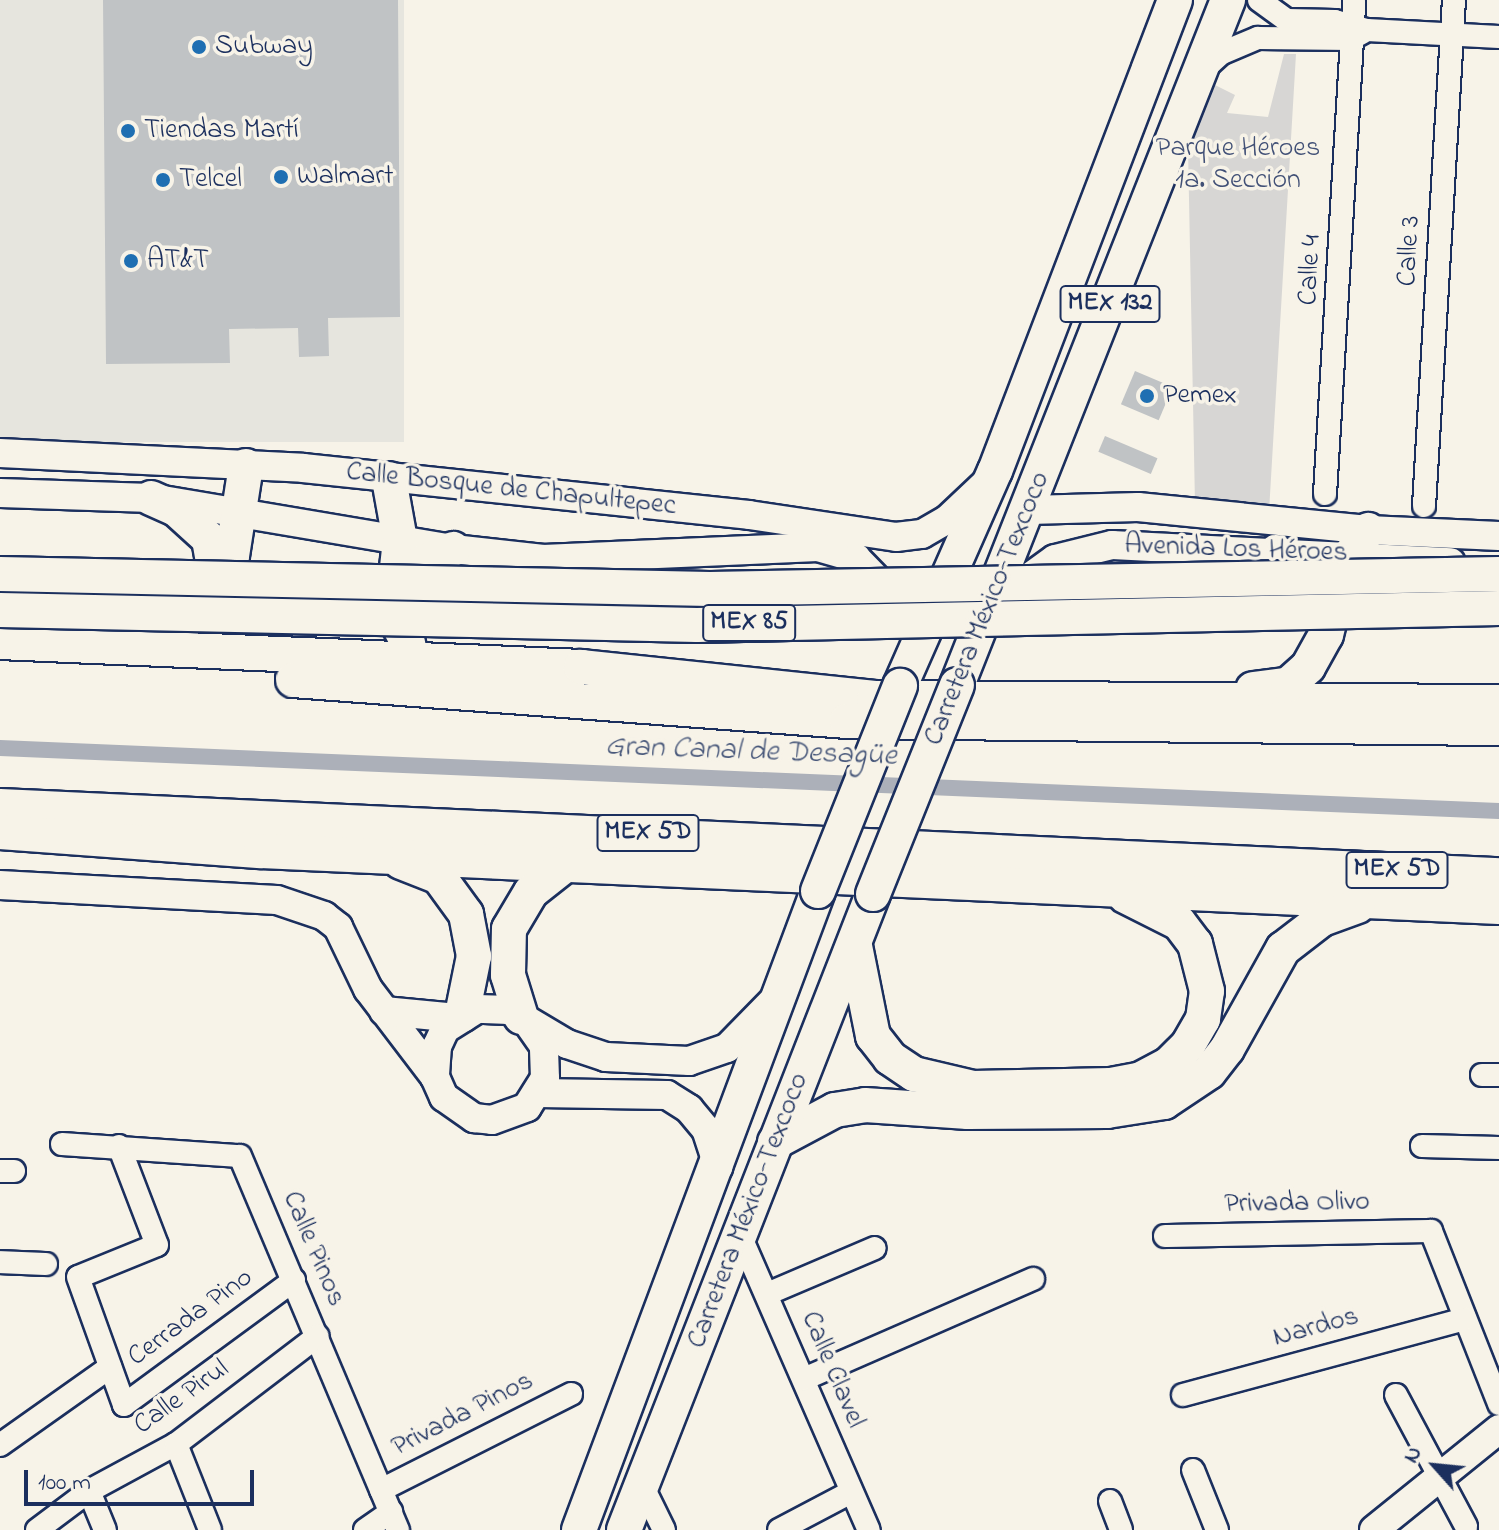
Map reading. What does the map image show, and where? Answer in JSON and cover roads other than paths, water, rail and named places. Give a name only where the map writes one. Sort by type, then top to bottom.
[{"type":"highway","name":"Carretera México-Texcoco","points":[[579,1530],[718,1167],[818,891],[903,678],[995,471],[1175,0]]},
{"type":"highway","name":"Carretera México-Texcoco","points":[[624,1530],[854,940],[1029,510],[1228,0]]},
{"type":"highway","points":[[166,649],[205,621],[219,600],[246,466]]},
{"type":"highway","points":[[389,479],[400,540],[392,602],[403,639],[433,658]]},
{"type":"highway","points":[[151,498],[176,509],[209,539],[219,600]]},
{"type":"highway","points":[[1231,696],[1250,689],[1277,688],[1299,677],[1321,646],[1359,542]]},
{"type":"highway","points":[[392,602],[416,566],[453,549]]},
{"type":"highway","points":[[1276,552],[1316,583],[1329,624]]},
{"type":"highway","name":"MEX 85","points":[[0,574],[710,589],[1499,574]]},
{"type":"highway","name":"MEX 85","points":[[0,610],[697,625],[1499,608]]},
{"type":"highway","points":[[0,642],[433,658],[581,667],[874,698],[1231,696],[1254,702],[1499,702]]},
{"type":"highway","points":[[0,666],[526,694],[847,721],[1499,728]]},
{"type":"highway","name":"MEX 5D","points":[[0,806],[1499,875]]},
{"type":"highway","points":[[0,832],[345,854],[1099,886],[1373,903],[1499,907]]},
{"type":"highway","points":[[345,854],[421,867],[453,892],[473,942],[460,1017]]},
{"type":"highway","points":[[523,1018],[508,975],[509,929],[531,892],[569,862]]},
{"type":"highway","points":[[854,940],[863,1008],[873,1036],[890,1058],[914,1074],[973,1088],[1111,1085],[1141,1079],[1169,1064],[1196,1032],[1207,991],[1204,964],[1179,923],[1152,905],[1099,886]]},
{"type":"highway","points":[[775,1142],[835,1110],[865,1105],[968,1112],[1107,1111],[1164,1102],[1209,1072],[1227,1049],[1265,977],[1301,932],[1342,910],[1373,903]]},
{"type":"main road","name":"Calle Bosque de Chapultepec","points":[[0,453],[246,466],[389,479],[749,515],[896,537],[922,534],[948,519],[967,506],[995,471]]},
{"type":"main road","name":"Calle Bosque de Chapultepec","points":[[0,493],[151,498],[453,549],[543,559],[818,547],[866,565],[892,594],[903,619],[903,678]]},
{"type":"main road","name":"Avenida Los Héroes","points":[[1029,510],[1138,507],[1499,566]]},
{"type":"main road","name":"Avenida Los Héroes","points":[[989,606],[1055,559],[1112,545],[1276,552],[1359,542],[1499,536]]},
{"type":"main road","points":[[0,885],[255,899],[305,906],[338,927],[384,1011],[435,1077],[444,1097],[474,1118],[510,1117],[538,1093],[546,1056],[523,1018]]},
{"type":"main road","points":[[384,1011],[460,1017],[491,1007],[523,1018],[567,1044],[606,1057],[689,1061],[727,1048],[780,990]]},
{"type":"main road","points":[[435,1077],[437,1046],[460,1017]]},
{"type":"main road","points":[[538,1093],[667,1095],[689,1109],[706,1129],[718,1167]]},
{"type":"main road","points":[[1374,1530],[1437,1476],[1499,1429]]},
{"type":"street","name":"Calle 4","points":[[1325,494],[1357,31],[1354,0]]},
{"type":"street","name":"Calle 3","points":[[1424,506],[1454,0]]},
{"type":"street","points":[[1267,37],[1257,22],[1266,6],[1287,20],[1357,31]]},
{"type":"street","points":[[1200,73],[1235,46],[1267,37],[1357,31],[1499,37]]},
{"type":"street","name":"Calle Pinos","points":[[62,1144],[240,1156],[394,1520]]},
{"type":"street","points":[[0,1445],[110,1367],[78,1277],[157,1245],[119,1146]]},
{"type":"street","points":[[1422,1146],[1499,1148]]},
{"type":"street","name":"Privada Olivo","points":[[1165,1236],[1431,1231],[1465,1319]]},
{"type":"street","name":"Calle Clavel","points":[[739,1233],[869,1530]]},
{"type":"street","points":[[767,1294],[875,1248]]},
{"type":"street","points":[[0,1262],[46,1264]]},
{"type":"street","points":[[804,1379],[1033,1279]]},
{"type":"street","name":"Cerrada Pino","points":[[110,1367],[124,1405],[294,1280]]},
{"type":"street","points":[[1465,1319],[1499,1404]]},
{"type":"street","name":"Nardos","points":[[1183,1395],[1465,1319]]},
{"type":"street","name":"Calle Pirul","points":[[37,1530],[89,1491],[176,1444],[318,1336]]},
{"type":"street","name":"Privada Pinos","points":[[381,1490],[571,1394]]},
{"type":"street","points":[[1396,1395],[1466,1526]]},
{"type":"street","points":[[176,1444],[210,1530]]},
{"type":"street","points":[[1193,1470],[1217,1530]]},
{"type":"street","points":[[642,1485],[664,1530]]},
{"type":"street","points":[[89,1491],[105,1530]]},
{"type":"street","points":[[779,1530],[851,1492]]},
{"type":"street","points":[[1110,1501],[1121,1530]]},
{"type":"street","points":[[365,1530],[394,1520]]},
{"type":"street","points":[[374,1530],[394,1520]]},
{"type":"waterway","name":"Gran Canal de Desagüe","points":[[0,748],[1499,811]]},
{"type":"place","name":"Subway","points":[[199,47]]},
{"type":"place","name":"Tiendas Martí","points":[[128,131]]},
{"type":"place","name":"Walmart","points":[[281,177]]},
{"type":"place","name":"Telcel","points":[[163,180]]},
{"type":"place","name":"AT&T","points":[[131,261]]},
{"type":"place","name":"Pemex","points":[[1147,396]]},
{"type":"park label","name":"Parque Héroes 1a. Sección","points":[[1238,165]]}]
